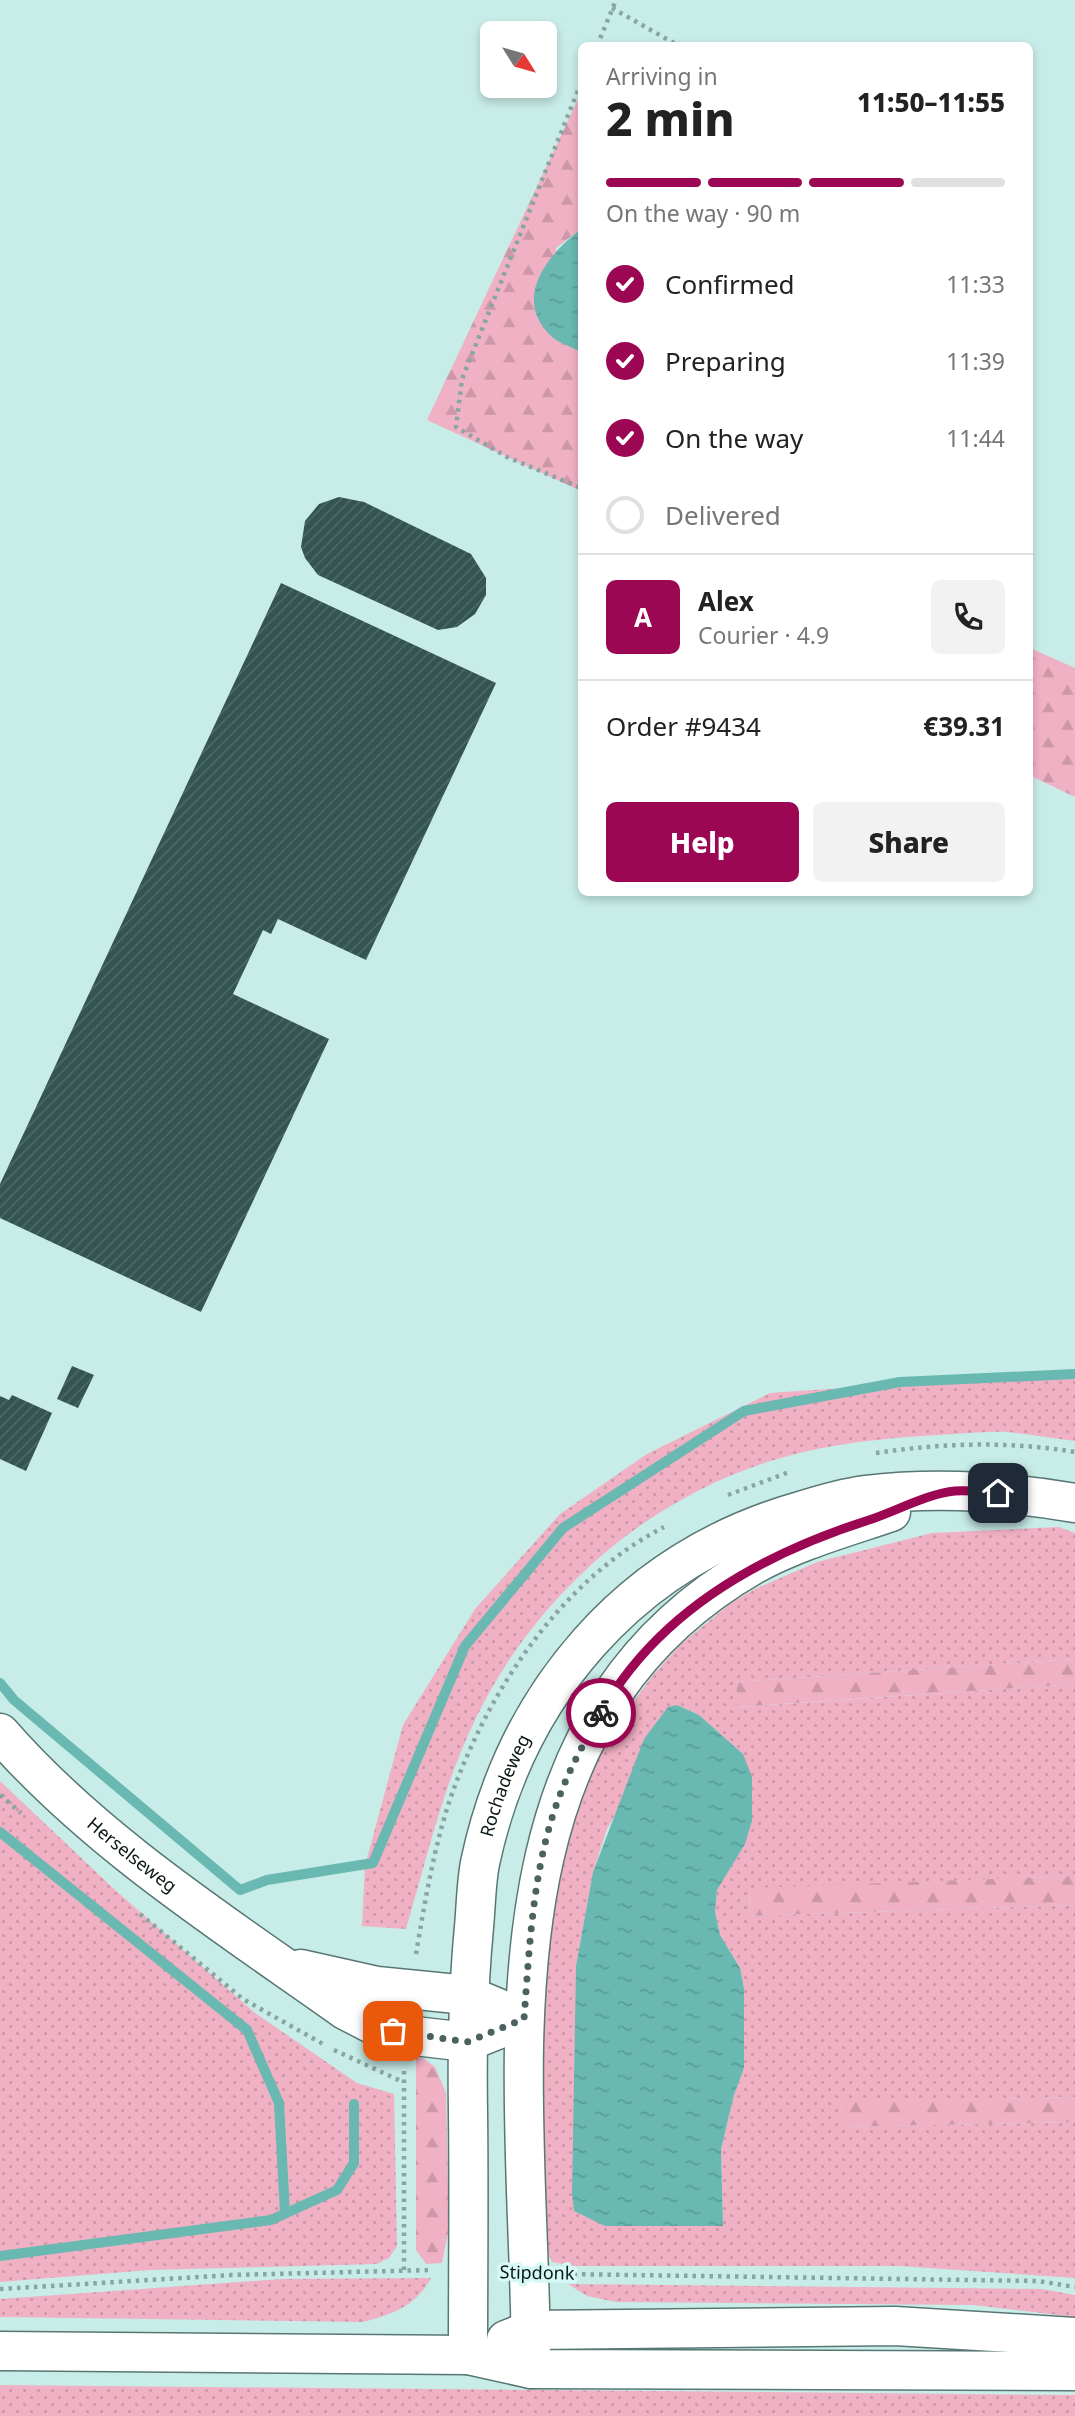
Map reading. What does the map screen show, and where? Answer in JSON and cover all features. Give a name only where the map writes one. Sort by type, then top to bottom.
[{"type":"main road","name":"Rochadeweg","points":[[531,2369],[524,2019],[532,1915],[563,1786],[605,1706],[631,1670],[689,1612],[753,1566],[827,1532],[953,1491]]},
{"type":"main road","name":"Rochadeweg","points":[[468,2355],[467,1995],[479,1867],[506,1774],[547,1697],[592,1637],[621,1609],[684,1559],[761,1523],[864,1495],[953,1491],[1020,1494],[1075,1503]]},
{"type":"main road","name":"Herselseweg","points":[[0,1733],[28,1765],[170,1888],[345,2010],[374,2025],[406,2035],[467,2042],[524,2019]]},
{"type":"main road","name":"Herselseweg","points":[[279,1963],[377,1986],[467,1995],[524,2019]]},
{"type":"main road","points":[[468,2355],[531,2330],[895,2326],[1075,2337]]},
{"type":"main road","points":[[0,2351],[468,2355],[531,2369],[1075,2371]]},
{"type":"path","points":[[599,42],[616,0]]},
{"type":"path","points":[[612,8],[673,42]]},
{"type":"path","points":[[578,90],[507,260],[462,379],[456,427],[507,457],[578,487]]},
{"type":"path","points":[[403,2082],[404,2270]]},
{"type":"path","points":[[0,2289],[232,2275],[404,2270],[468,2273]]},
{"type":"path","name":"Stipdonk","points":[[527,2272],[1038,2281],[1075,2287]]},
{"type":"green space","points":[[578,99],[578,231],[556,248],[553,338],[578,350],[578,490],[427,420]]},
{"type":"green space","points":[[1033,649],[1075,668],[1075,797],[1033,777]]},
{"type":"green space","points":[[1075,1372],[1075,1441],[1007,1432],[981,1432],[839,1445],[781,1458],[732,1475],[686,1497],[642,1524],[601,1556],[564,1592],[530,1631],[501,1673],[476,1718],[454,1769],[406,1929],[362,1926],[365,1866],[403,1725],[475,1609],[560,1514],[647,1454],[770,1393]]},
{"type":"green space","points":[[1059,1527],[1075,1533],[1075,1659],[736,1682],[739,1707],[1075,1684],[1075,1876],[749,1889],[750,1916],[1075,1905],[1075,2097],[840,2103],[842,2127],[1075,2122],[1075,2278],[899,2266],[574,2266],[552,2262],[536,2224],[544,1942],[562,1857],[603,1742],[654,1674],[680,1645],[731,1603],[755,1589],[817,1562],[932,1533]],"holes":[[[677,1705],[699,1715],[743,1754],[728,1870],[717,1890],[715,1912],[720,1935],[740,1968],[744,1988],[744,2068],[734,2095],[721,2149],[723,2225],[576,1966],[593,1872],[607,1829]]]},
{"type":"green space","points":[[1075,1659],[1075,1684],[738,1707],[736,1682]]},
{"type":"green space","points":[[0,1781],[114,1889],[255,2013],[357,2083],[394,2094],[397,2246],[389,2258],[377,2264],[150,2270],[0,2282]]},
{"type":"green space","points":[[1075,1876],[1075,1905],[750,1916],[749,1888]]},
{"type":"green space","points":[[416,2053],[435,2067],[446,2093],[449,2228],[442,2263],[426,2264],[416,2250]]},
{"type":"green space","points":[[1075,2097],[1075,2122],[841,2127],[840,2102]]},
{"type":"green space","points":[[431,2278],[410,2303],[384,2316],[363,2322],[0,2317],[0,2299],[282,2279]]},
{"type":"green space","points":[[568,2284],[1042,2289],[1075,2295],[1075,2317],[973,2305],[616,2302],[587,2296]]},
{"type":"green space","points":[[0,2385],[1075,2395],[1075,2416],[0,2416]]},
{"type":"water","points":[[578,232],[578,350],[552,337],[540,322],[535,308],[534,293],[539,278],[557,251]]},
{"type":"water","points":[[677,1705],[699,1715],[743,1754],[752,1777],[752,1821],[745,1844],[717,1890],[715,1912],[720,1935],[740,1968],[744,1988],[744,2068],[734,2095],[721,2149],[723,2226],[605,2226],[574,2211],[572,2194],[576,1966],[593,1872],[644,1739],[668,1707]]},
{"type":"building","points":[[339,497],[364,502],[471,554],[486,578],[486,595],[475,614],[457,627],[438,630],[318,575],[305,558],[301,547],[305,521],[319,504]]},
{"type":"building","points":[[281,583],[496,683],[366,960],[278,919],[271,934],[263,930],[233,994],[329,1039],[201,1312],[0,1218],[0,1184]]},
{"type":"building","points":[[72,1366],[94,1375],[78,1408],[57,1399]]},
{"type":"building","points":[[12,1395],[52,1413],[26,1471],[0,1459],[0,1396],[9,1400]]},
{"type":"waterway","points":[[0,1683],[14,1700],[240,1890],[267,1880],[373,1863],[465,1646],[563,1528],[744,1411],[900,1382],[1075,1374]]},
{"type":"waterway","points":[[0,1832],[247,2030],[279,2103],[285,2213]]},
{"type":"waterway","points":[[0,2256],[271,2220],[337,2190],[354,2163],[354,2104]]},
{"type":"way so far","points":[[393,2031],[467,2042],[524,2019],[532,1915],[548,1835],[563,1786],[601,1713]]},
{"type":"route","points":[[601,1713],[631,1670],[662,1637],[718,1589],[753,1566],[827,1532],[953,1491],[998,1493]]}]
